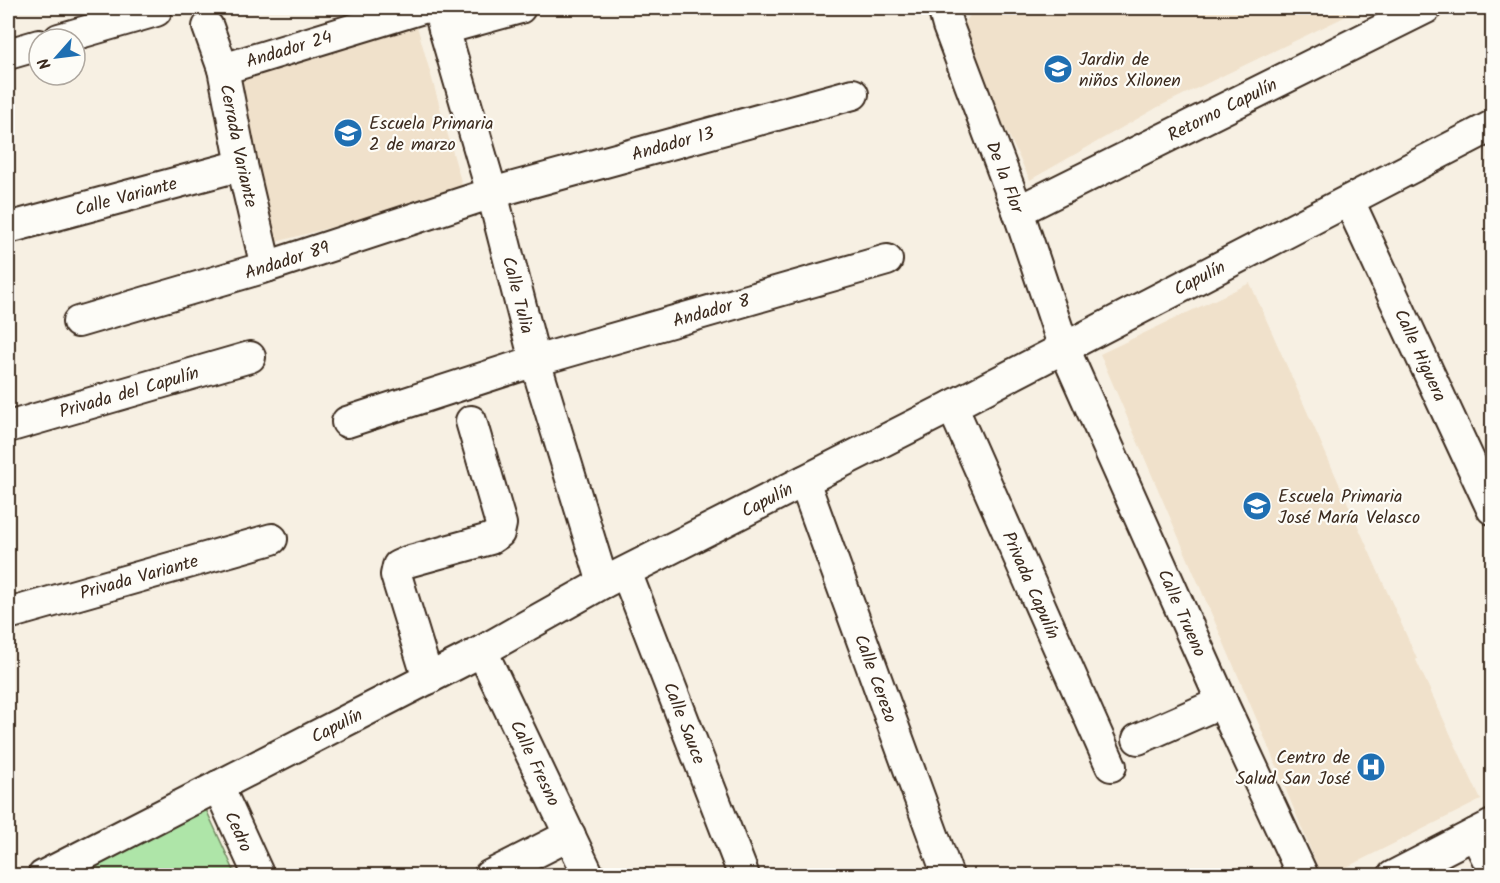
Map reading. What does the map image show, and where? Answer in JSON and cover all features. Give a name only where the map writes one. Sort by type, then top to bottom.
[{"type":"street","name":"Andador 24","points":[[223,69],[423,8]]},
{"type":"street","points":[[441,18],[520,8]]},
{"type":"street","name":"De la Flor","points":[[943,8],[1018,211],[1064,348]]},
{"type":"street","name":"Retorno Capulín","points":[[1018,211],[1426,8]]},
{"type":"street","points":[[87,31],[156,11]]},
{"type":"street","name":"Calle Tulia","points":[[441,18],[492,193],[535,361],[614,577]]},
{"type":"street","name":"Cerrada Variante","points":[[208,27],[223,69],[242,165],[266,267]]},
{"type":"street","points":[[8,54],[27,48]]},
{"type":"street","name":"Andador 13","points":[[492,193],[853,94]]},
{"type":"street","name":"Capulín","points":[[43,876],[483,651],[614,577],[952,406],[1492,126]]},
{"type":"street","name":"Calle Variante","points":[[8,228],[242,165]]},
{"type":"street","name":"Andador 89","points":[[78,322],[266,267],[492,193]]},
{"type":"street","name":"Calle Higuera","points":[[1349,201],[1492,509]]},
{"type":"street","name":"Andador 8","points":[[347,422],[535,361],[887,260]]},
{"type":"street","name":"Calle Trueno","points":[[1064,348],[1222,702],[1303,876]]},
{"type":"street","name":"Privada del Capulín","points":[[8,427],[250,357]]},
{"type":"street","name":"Privada Capulín","points":[[952,406],[1112,766]]},
{"type":"street","points":[[428,679],[396,575],[398,566],[407,562],[490,539],[499,533],[501,524],[471,421]]},
{"type":"street","name":"Calle Cerezo","points":[[804,481],[948,876]]},
{"type":"street","name":"Privada Variante","points":[[8,614],[272,539]]},
{"type":"street","name":"Calle Sauce","points":[[614,577],[744,876]]},
{"type":"street","name":"Calle Fresno","points":[[483,651],[589,876]]},
{"type":"street","points":[[1138,739],[1222,702]]},
{"type":"street","name":"Cedro","points":[[218,786],[259,876]]},
{"type":"street","points":[[1393,876],[1484,829],[1492,868]]},
{"type":"street","points":[[489,876],[570,835]]},
{"type":"shaded area","name":"Jardin de niños Xilonen","points":[[975,8],[1363,8],[1158,107],[1030,180],[959,31]]},
{"type":"shaded area","name":"Escuela Primaria 2 de marzo","points":[[417,26],[464,192],[276,242],[233,73]]},
{"type":"shaded area","name":"Escuela Primaria José María Velasco","points":[[1250,283],[1416,660],[1481,800],[1331,875],[1321,875],[1100,354]]},
{"type":"green space","points":[[204,805],[236,875],[55,876]]},
{"type":"place","name":"Jardin de niños Xilonen","points":[[1058,69]]},
{"type":"place","name":"Escuela Primaria 2 de marzo","points":[[348,133]]},
{"type":"place","name":"Escuela Primaria José María Velasco","points":[[1257,506]]},
{"type":"place","name":"Centro de Salud San José","points":[[1371,767]]}]
